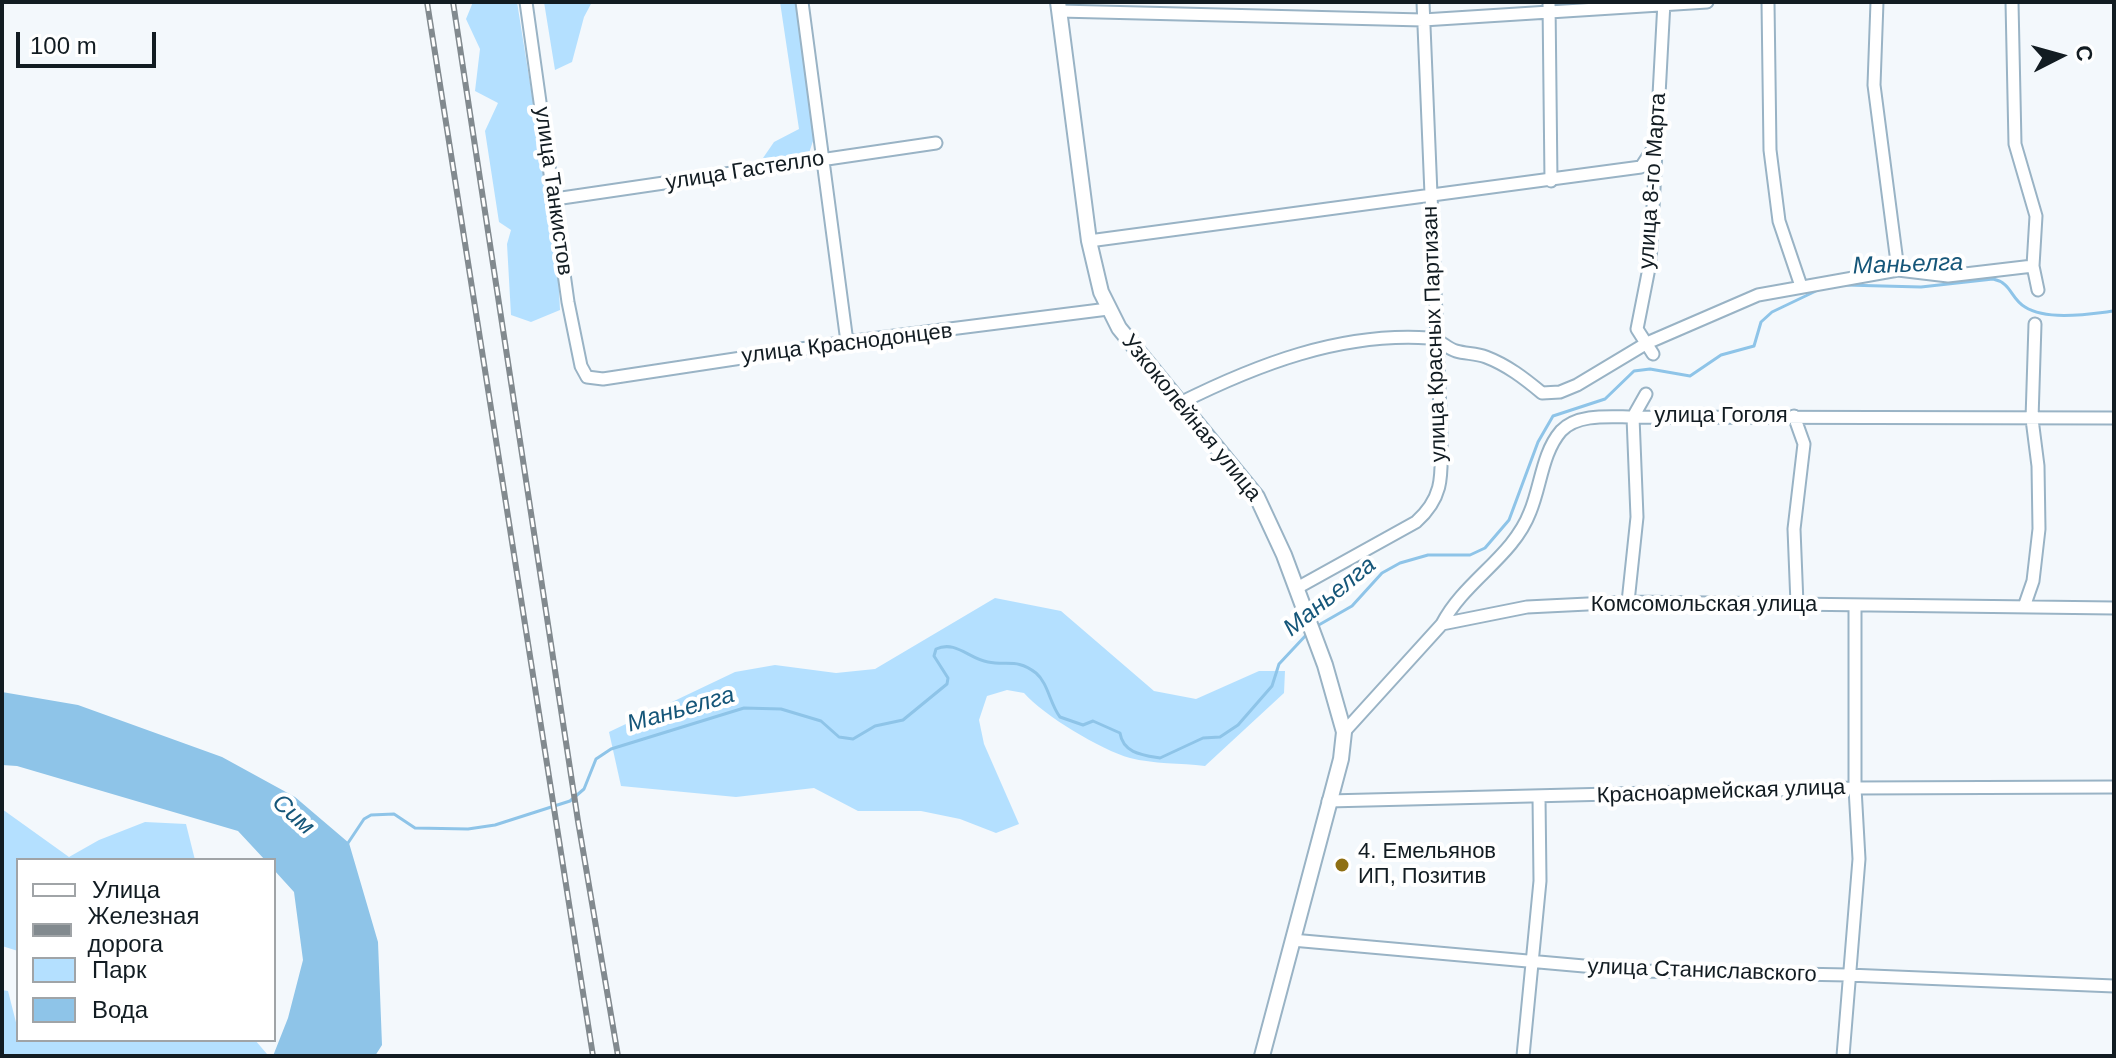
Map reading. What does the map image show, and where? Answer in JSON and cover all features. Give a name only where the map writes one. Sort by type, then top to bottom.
[{"type":"street","name":"улица Танкистов","points":[[526,2],[568,302],[581,366],[587,377]]},
{"type":"street","points":[[802,2],[847,342]]},
{"type":"street","name":"улица Красных Партизан","points":[[1297,588],[1416,522],[1431,508],[1441,477],[1423,2]]},
{"type":"street","points":[[1059,6],[1423,20],[1549,6],[1707,2]]},
{"type":"street","points":[[1768,2],[1770,150],[1779,221],[1801,286]]},
{"type":"street","points":[[1877,2],[1874,85],[1898,270]]},
{"type":"street","points":[[2012,2],[2015,144],[2036,216],[2033,266],[2038,290]]},
{"type":"street","name":"улица 8-го Марта","points":[[1650,348],[1637,329],[1650,263],[1664,4]]},
{"type":"street","name":"Узкоколейная улица","points":[[1059,6],[1089,241],[1108,309],[1178,404],[1257,497],[1319,646],[1344,732],[1341,759],[1262,1056]]},
{"type":"street","points":[[1549,6],[1551,181]]},
{"type":"street","points":[[1089,241],[1641,167],[1658,141]]},
{"type":"street","name":"улица Гастелло","points":[[555,199],[936,143]]},
{"type":"street","points":[[1178,404],[1237,375],[1310,350],[1363,341],[1438,340],[1453,351],[1484,356],[1516,372],[1542,393],[1560,392],[1758,295],[1898,270],[1948,276],[2033,266]]},
{"type":"street","name":"улица Краснодонцев","points":[[587,377],[603,379],[847,342],[1108,309]]},
{"type":"street","points":[[2024,607],[2033,581],[2039,529],[2038,466],[2032,419],[2035,324]]},
{"type":"street","points":[[1628,602],[1637,517],[1633,417],[1646,394]]},
{"type":"street","points":[[1794,416],[1804,444],[1794,529],[1797,604]]},
{"type":"street","name":"улица Гоголя","points":[[1442,624],[1452,603],[1505,549],[1530,515],[1545,461],[1562,431],[1576,421],[1633,417],[1794,416],[2114,418]]},
{"type":"street","name":"Комсомольская улица","points":[[1442,624],[1527,607],[1628,602],[2114,608]]},
{"type":"street","points":[[1843,1056],[1859,859],[1855,788],[1855,606]]},
{"type":"street","points":[[1344,732],[1442,624]]},
{"type":"street","name":"Красноармейская улица","points":[[1328,801],[1855,788],[2114,787]]},
{"type":"street","points":[[1523,1056],[1540,881],[1539,797]]},
{"type":"street","name":"улица Станиславского","points":[[1292,940],[1531,964],[1640,971],[1848,975],[2114,986]]},
{"type":"green space","points":[[473,2],[517,2],[557,252],[560,310],[531,322],[511,315],[507,244],[511,230],[499,222],[485,131],[498,103],[475,91],[480,49],[466,19]]},
{"type":"green space","points":[[544,2],[592,2],[584,17],[572,62],[555,70]]},
{"type":"green space","points":[[780,2],[796,2],[814,138],[808,156],[763,158],[774,142],[799,129]]},
{"type":"green space","points":[[995,598],[1061,611],[1154,691],[1196,699],[1259,671],[1285,671],[1284,693],[1205,766],[1130,758],[1073,731],[1024,693],[1007,690],[987,696],[979,720],[984,744],[1019,824],[996,833],[960,819],[921,811],[858,811],[814,788],[736,797],[621,786],[609,732],[735,672],[775,665],[836,673],[875,669]]},
{"type":"green space","points":[[2,809],[69,857],[99,840],[145,822],[186,824],[194,858],[16,858],[16,950],[2,946]]},
{"type":"green space","points":[[2,990],[8,991],[16,1022],[16,1042],[257,1042],[267,1054],[2,1056]]},
{"type":"water","name":"Сим","points":[[2,692],[78,705],[222,757],[295,797],[349,843],[378,942],[382,1045],[375,1056],[273,1056],[288,1018],[303,960],[294,892],[276,872],[276,858],[263,858],[238,831],[17,766],[2,765]]},
{"type":"waterway","name":"Маньелга","points":[[1845,285],[1921,287],[1993,279],[2004,284],[2025,307],[2045,314],[2114,311]]},
{"type":"waterway","name":"Маньелга","points":[[1317,626],[1352,606],[1382,573],[1400,563],[1428,555],[1470,555],[1485,548],[1509,520],[1538,442],[1553,416],[1605,399],[1634,371],[1650,369],[1690,376],[1721,355],[1754,346],[1761,322],[1772,312],[1818,290]]},
{"type":"waterway","name":"Маньелга","points":[[348,843],[364,819],[371,815],[394,814],[415,828],[468,829],[495,825],[570,801],[584,789],[596,759],[611,749],[744,708],[781,709],[821,721],[839,737],[853,739],[875,726],[903,720],[947,684],[948,678],[934,656],[936,649],[943,647],[956,648],[988,662],[1029,668],[1043,682],[1060,717],[1083,725],[1093,721],[1120,733],[1125,745],[1134,752],[1160,758],[1203,738],[1220,737],[1238,725],[1272,686],[1279,664],[1308,633]]},
{"type":"railway","points":[[427,2],[593,1056]]},
{"type":"railway","points":[[453,2],[578,821],[618,1056]]},
{"type":"place","name":"4. Емельянов ИП, Позитив","points":[[1342,865]]}]
